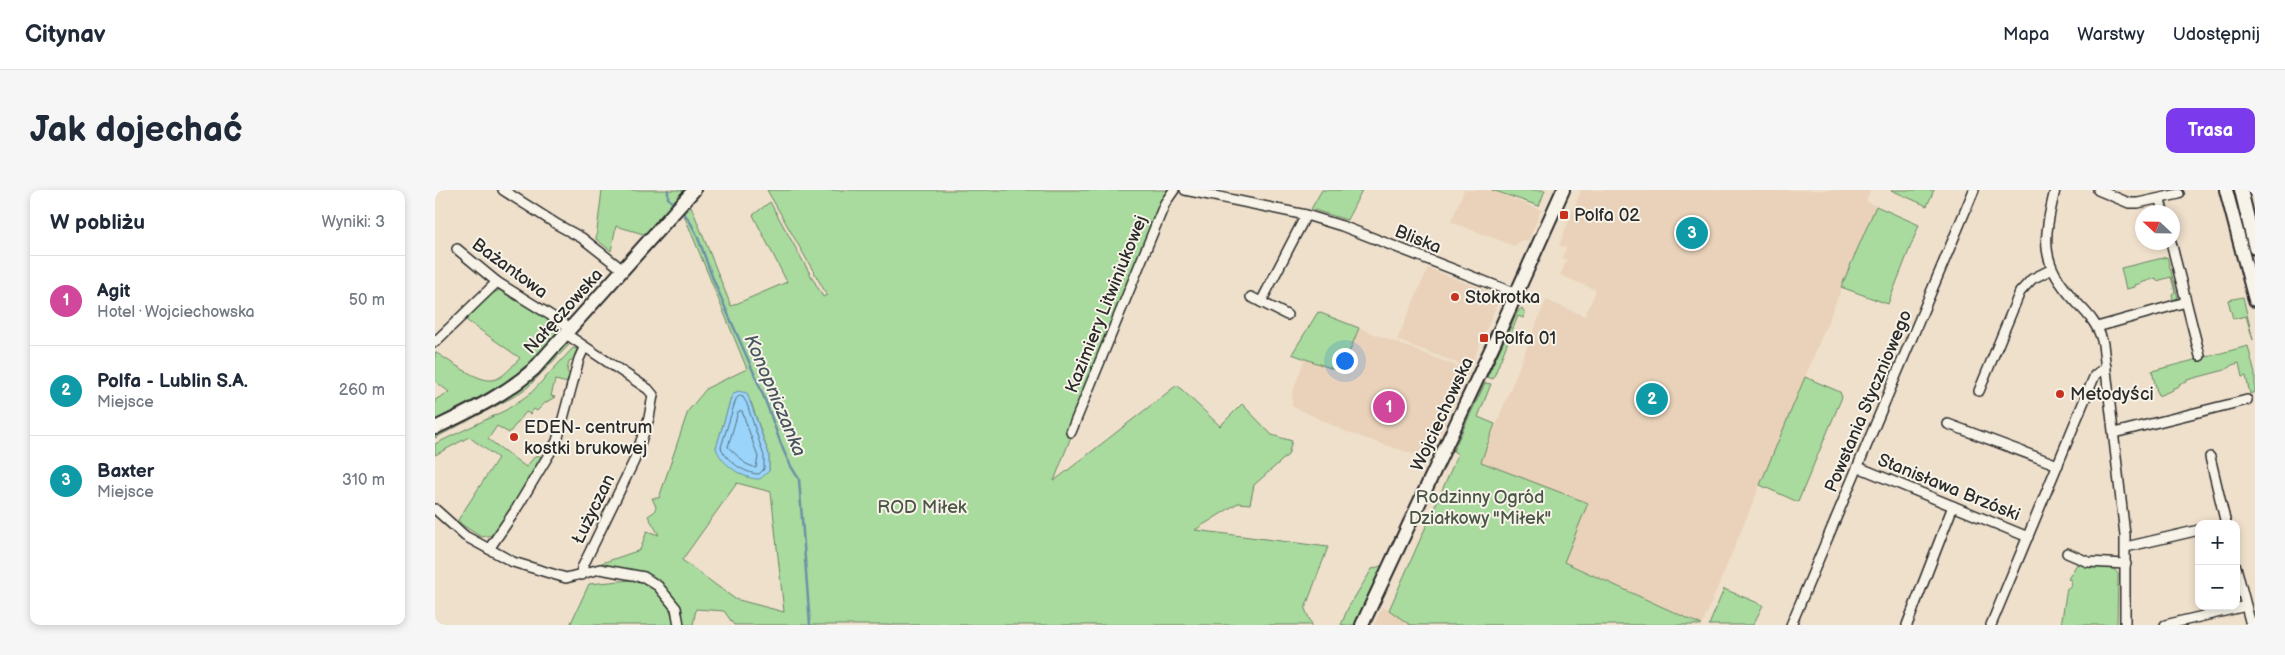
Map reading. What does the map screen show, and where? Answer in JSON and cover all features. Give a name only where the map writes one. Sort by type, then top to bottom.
[{"type":"main road","name":"Nałęczowska","points":[[435,428],[491,400],[516,385],[534,369],[694,190]]},
{"type":"main road","name":"Wojciechowska","points":[[1362,625],[1517,294],[1563,190]]},
{"type":"main road","points":[[2227,190],[2255,300]]},
{"type":"main road","points":[[2241,190],[2255,248]]},
{"type":"street","points":[[503,190],[582,238],[623,270]]},
{"type":"street","name":"Kazimiery Litwiniukowej","points":[[1071,432],[1161,212],[1174,190]]},
{"type":"street","name":"Bliska","points":[[1185,190],[1307,215],[1342,226],[1517,294]]},
{"type":"street","name":"Powstania Styczniowego","points":[[1791,625],[1975,190]]},
{"type":"street","points":[[2055,190],[2046,236],[2047,254],[2052,269],[2064,289],[2097,327],[2103,344],[2126,547],[2125,625]]},
{"type":"street","points":[[2098,190],[2129,203],[2160,200],[2179,194]]},
{"type":"street","points":[[2160,200],[2161,205]]},
{"type":"street","points":[[1261,302],[1307,215]]},
{"type":"street","name":"Bażantowa","points":[[457,249],[497,282],[569,331]]},
{"type":"street","points":[[2173,250],[2200,356]]},
{"type":"street","points":[[1979,391],[2020,292],[2032,279],[2052,269]]},
{"type":"street","points":[[436,340],[497,282]]},
{"type":"street","points":[[1251,297],[1287,315]]},
{"type":"street","points":[[2097,327],[2186,302]]},
{"type":"street","name":"Łużyczan","points":[[569,331],[584,348],[648,389],[653,395],[634,461],[582,568],[582,575]]},
{"type":"street","points":[[489,549],[519,505],[561,434],[579,359],[584,348]]},
{"type":"street","points":[[1991,625],[2095,375],[2106,367]]},
{"type":"street","points":[[2114,433],[2247,400]]},
{"type":"street","points":[[1948,424],[2058,465]]},
{"type":"street","points":[[2210,456],[2225,520]]},
{"type":"street","name":"Stanisława Brzóski","points":[[1858,467],[2028,537]]},
{"type":"street","points":[[1907,625],[1953,506]]},
{"type":"street","points":[[435,509],[455,528],[513,562],[566,578],[600,569],[644,577],[658,586],[676,608],[679,625]]},
{"type":"street","points":[[2126,547],[2195,531]]},
{"type":"street","points":[[2067,553],[2088,562],[2126,564]]},
{"type":"street","points":[[2240,583],[2251,625]]},
{"type":"street","points":[[2165,625],[2246,606]]},
{"type":"shaded area","points":[[1464,190],[1490,190],[1541,210],[1528,242],[1522,240],[1514,246],[1451,222]]},
{"type":"shaded area","points":[[1581,190],[1870,190],[1866,201],[1876,206],[1702,625],[1564,562],[1481,462],[1546,300],[1585,316],[1596,290],[1560,275],[1567,260],[1562,258],[1566,248],[1559,245]]},
{"type":"shaded area","points":[[1428,268],[1494,294],[1497,304],[1470,368],[1397,340]]},
{"type":"shaded area","points":[[1359,328],[1469,371],[1428,459],[1349,433],[1292,406],[1292,394],[1305,358],[1341,371]]},
{"type":"shaded area","points":[[1382,607],[1389,610],[1410,625],[1374,625]]},
{"type":"green space","points":[[602,190],[685,190],[647,235],[616,226],[611,251],[596,239]]},
{"type":"green space","name":"ROD Miłek","points":[[767,190],[1168,190],[1160,204],[1054,481],[1177,385],[1220,426],[1242,404],[1272,435],[1292,441],[1288,455],[1254,485],[1250,504],[1238,503],[1195,530],[1328,547],[1305,609],[1312,625],[734,625],[724,611],[696,609],[693,625],[683,625],[670,594],[654,578],[631,570],[599,564],[640,550],[647,531],[659,535],[648,516],[654,512],[656,507],[652,498],[659,498],[688,411],[707,388],[747,369],[684,215],[691,206],[731,306],[787,282],[753,215],[770,202],[823,297],[827,295]],"holes":[[[738,391],[751,402],[769,455],[769,471],[747,477],[729,465],[716,448],[732,395]],[[737,483],[771,492],[784,612],[735,599],[682,560]]]},
{"type":"green space","points":[[1322,190],[1362,190],[1347,220],[1311,209]]},
{"type":"green space","points":[[1492,190],[1545,190],[1539,206]]},
{"type":"green space","points":[[1891,190],[1934,190],[1927,206]]},
{"type":"green space","points":[[1876,206],[1919,225],[1888,304],[1841,287]]},
{"type":"green space","points":[[2167,257],[2178,298],[2173,300],[2172,294],[2175,292],[2171,277],[2157,281],[2156,278],[2126,289],[2121,268]]},
{"type":"green space","points":[[500,290],[539,313],[562,331],[518,375],[435,420],[435,400],[449,392],[435,381],[435,352],[463,370],[486,380],[500,377],[520,358],[466,320],[491,294]]},
{"type":"green space","points":[[2243,297],[2253,340],[2246,316],[2233,319],[2228,300]]},
{"type":"green space","points":[[1522,308],[1525,313],[1523,318],[1518,316],[1493,379],[1487,377],[1518,311]]},
{"type":"green space","points":[[1318,312],[1359,328],[1341,372],[1292,354]]},
{"type":"green space","points":[[565,343],[569,345],[528,387],[513,397],[435,438],[435,433]]},
{"type":"green space","points":[[2248,346],[2255,374],[2255,392],[2250,394],[2246,376],[2242,377],[2239,363],[2225,370],[2187,380],[2187,382],[2179,384],[2180,386],[2173,388],[2173,390],[2158,396],[2152,371]]},
{"type":"green space","points":[[573,348],[577,349],[574,359],[569,361],[567,372],[571,376],[568,383],[555,380],[551,396],[555,397],[537,411],[534,409],[530,414],[526,412],[509,433],[497,426],[488,439],[526,467],[536,455],[542,457],[517,501],[493,535],[481,537],[458,520],[498,458],[469,437],[435,455],[435,444],[506,410],[531,393]]},
{"type":"green space","points":[[1805,377],[1840,392],[1842,397],[1798,502],[1760,485]]},
{"type":"green space","name":"Rodzinny Ogród Działkowy \"Miłek\"","points":[[1485,383],[1491,384],[1478,417],[1495,424],[1481,462],[1588,503],[1564,562],[1702,625],[1410,625],[1389,610],[1458,454],[1453,451]]},
{"type":"green space","points":[[2077,564],[2114,569],[2118,574],[2117,625],[2061,625],[2067,588],[2070,588],[2071,580],[2068,579]]},
{"type":"green space","points":[[1383,565],[1356,625],[1341,625],[1348,608],[1372,569]]},
{"type":"green space","points":[[631,580],[645,582],[657,590],[668,607],[674,625],[570,625],[589,584]]},
{"type":"green space","points":[[1724,589],[1763,605],[1753,625],[1709,625]]},
{"type":"water","points":[[738,391],[747,393],[769,455],[769,471],[760,479],[747,477],[734,470],[723,460],[716,448],[732,395]]},
{"type":"waterway","name":"Konopniczanka","points":[[668,190],[668,198],[675,206]]},
{"type":"waterway","name":"Konopniczanka","points":[[681,211],[695,231],[718,291],[763,395],[787,459],[799,479],[810,625]]},
{"type":"place","name":"Polfa 02","points":[[1564,215]]},
{"type":"place","name":"Baxter","points":[[1692,233]]},
{"type":"place","name":"Stokrotka","points":[[1455,297]]},
{"type":"place","name":"Polfa 01","points":[[1484,338]]},
{"type":"place","name":"Metodyści","points":[[2060,394]]},
{"type":"place","name":"Polfa - Lublin S.A.","points":[[1652,399]]},
{"type":"place","name":"Agit","points":[[1389,407]]},
{"type":"place","name":"EDEN- centrum kostki brukowej","points":[[514,437]]}]
